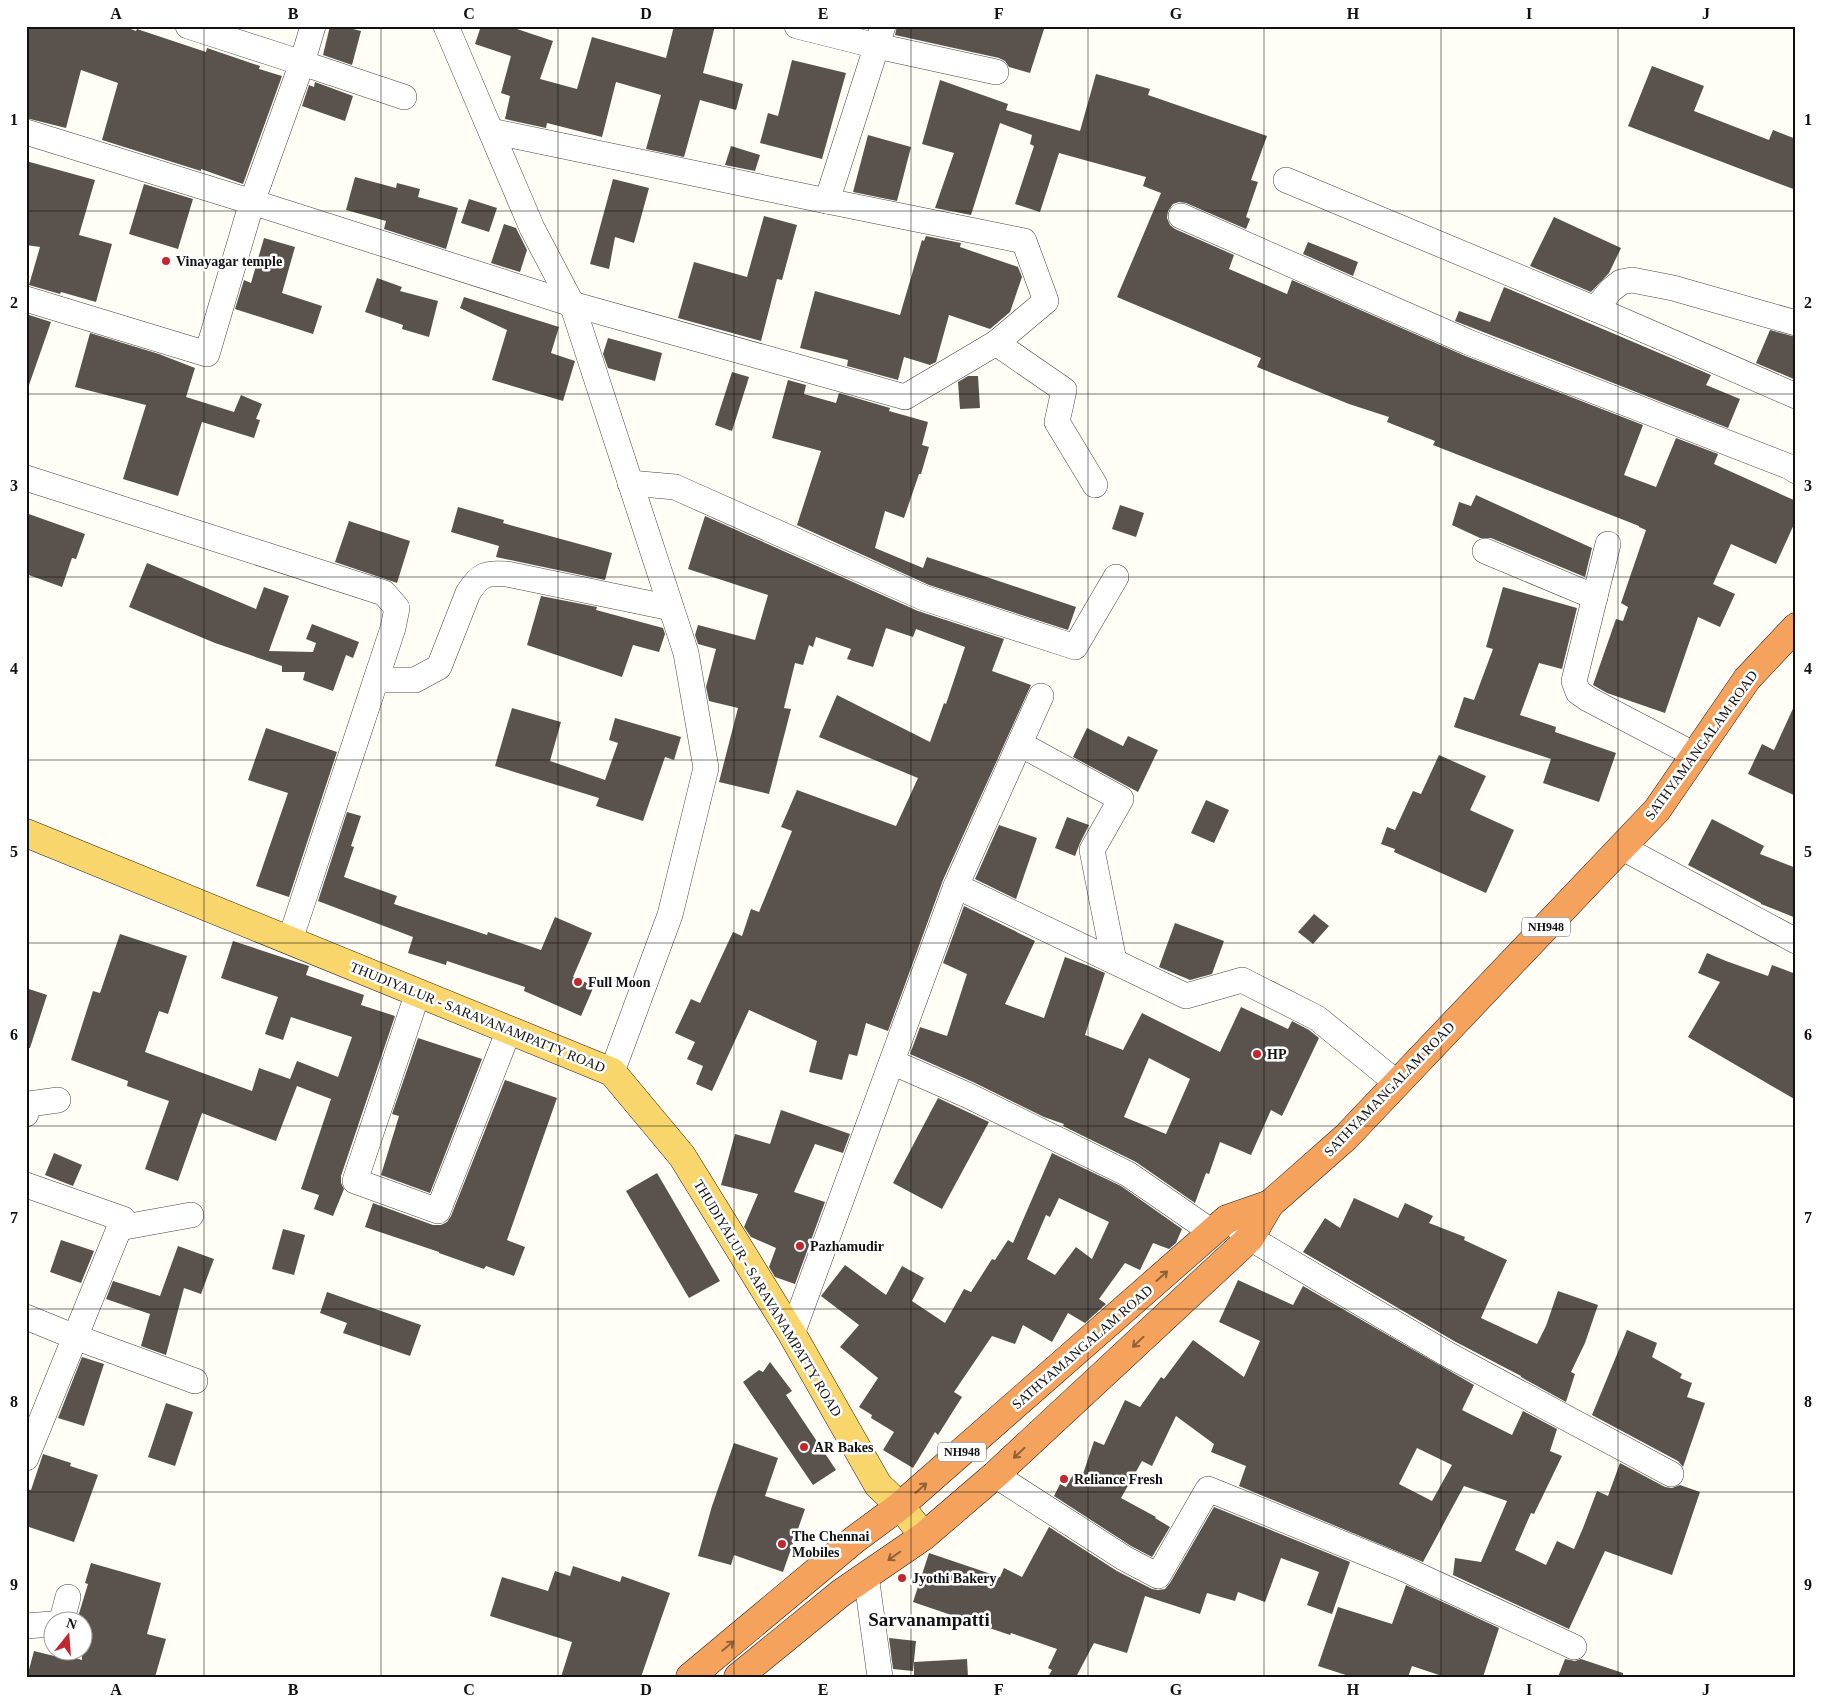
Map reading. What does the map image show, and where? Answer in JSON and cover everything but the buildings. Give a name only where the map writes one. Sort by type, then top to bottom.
[{"type":"highway","name":"SATHYAMANGALAM ROAD","points":[[690,1677],[854,1540],[900,1506],[1220,1226],[1270,1204],[1346,1137],[1657,810],[1747,679],[1796,627]]},
{"type":"highway","name":"NH948","points":[[738,1677],[841,1593],[924,1536],[995,1475],[1250,1238],[1270,1204]]},
{"type":"main road","name":"THUDIYALUR - SARAVANAMPATTY ROAD","points":[[26,833],[612,1072],[682,1156],[792,1334],[878,1485],[900,1506],[924,1536]]},
{"type":"street","points":[[188,26],[404,97]]},
{"type":"street","points":[[26,299],[207,354],[252,202],[302,63],[313,26]]},
{"type":"street","points":[[446,26],[532,228],[572,304],[686,653],[706,768],[670,915],[612,1072]]},
{"type":"street","points":[[798,26],[880,36],[996,72]]},
{"type":"street","points":[[827,201],[880,36]]},
{"type":"street","points":[[26,132],[572,304],[905,397],[996,344],[1046,301],[1024,241],[491,131]]},
{"type":"street","points":[[1286,180],[1595,309],[1796,396]]},
{"type":"street","points":[[1181,216],[1468,342],[1790,466],[1796,471]]},
{"type":"street","points":[[1595,309],[1611,290],[1621,282],[1632,280],[1673,288],[1796,324]]},
{"type":"street","points":[[996,344],[1064,390],[1057,422],[1095,485]]},
{"type":"street","points":[[26,478],[384,594],[397,608],[393,628],[290,940]]},
{"type":"street","points":[[630,483],[675,488],[924,598],[1075,647],[1116,577]]},
{"type":"street","points":[[1608,544],[1574,681],[1578,692],[1695,755]]},
{"type":"street","points":[[1485,551],[1595,597]]},
{"type":"street","points":[[376,680],[415,680],[438,667],[468,593],[474,583],[488,573],[507,574],[671,608]]},
{"type":"street","points":[[792,1334],[956,886],[1041,696]]},
{"type":"street","points":[[1020,744],[1121,799],[1092,850],[1114,961]]},
{"type":"street","points":[[1621,847],[1796,941]]},
{"type":"street","points":[[956,886],[1186,996],[1242,980],[1317,1018],[1398,1083]]},
{"type":"street","points":[[418,992],[355,1181],[438,1211],[508,1030]]},
{"type":"street","points":[[892,1062],[967,1095],[1128,1174],[1220,1226],[1250,1238],[1447,1354],[1671,1474]]},
{"type":"street","points":[[26,1114],[29,1104],[58,1100]]},
{"type":"street","points":[[26,1185],[123,1219],[26,1458]]},
{"type":"street","points":[[119,1228],[190,1215]]},
{"type":"street","points":[[26,1317],[195,1381]]},
{"type":"street","points":[[995,1475],[1124,1558],[1158,1576],[1208,1489],[1400,1567],[1574,1647]]},
{"type":"street","points":[[866,1575],[880,1677]]},
{"type":"street","points":[[65,1610],[68,1597]]},
{"type":"street","points":[[26,1626],[42,1625]]},
{"type":"place","name":"Vinayagar temple","points":[[166,261]]},
{"type":"place","name":"Full Moon","points":[[578,982]]},
{"type":"place","name":"HP","points":[[1257,1054]]},
{"type":"place","name":"Pazhamudir","points":[[800,1246]]},
{"type":"place","name":"AR Bakes","points":[[804,1447]]},
{"type":"place","name":"Reliance Fresh","points":[[1064,1479]]},
{"type":"place","name":"The Chennai Mobiles","points":[[782,1544]]},
{"type":"place","name":"Jyothi Bakery","points":[[902,1578]]},
{"type":"district","name":"Sarvanampatti","points":[[929,1619]]}]
